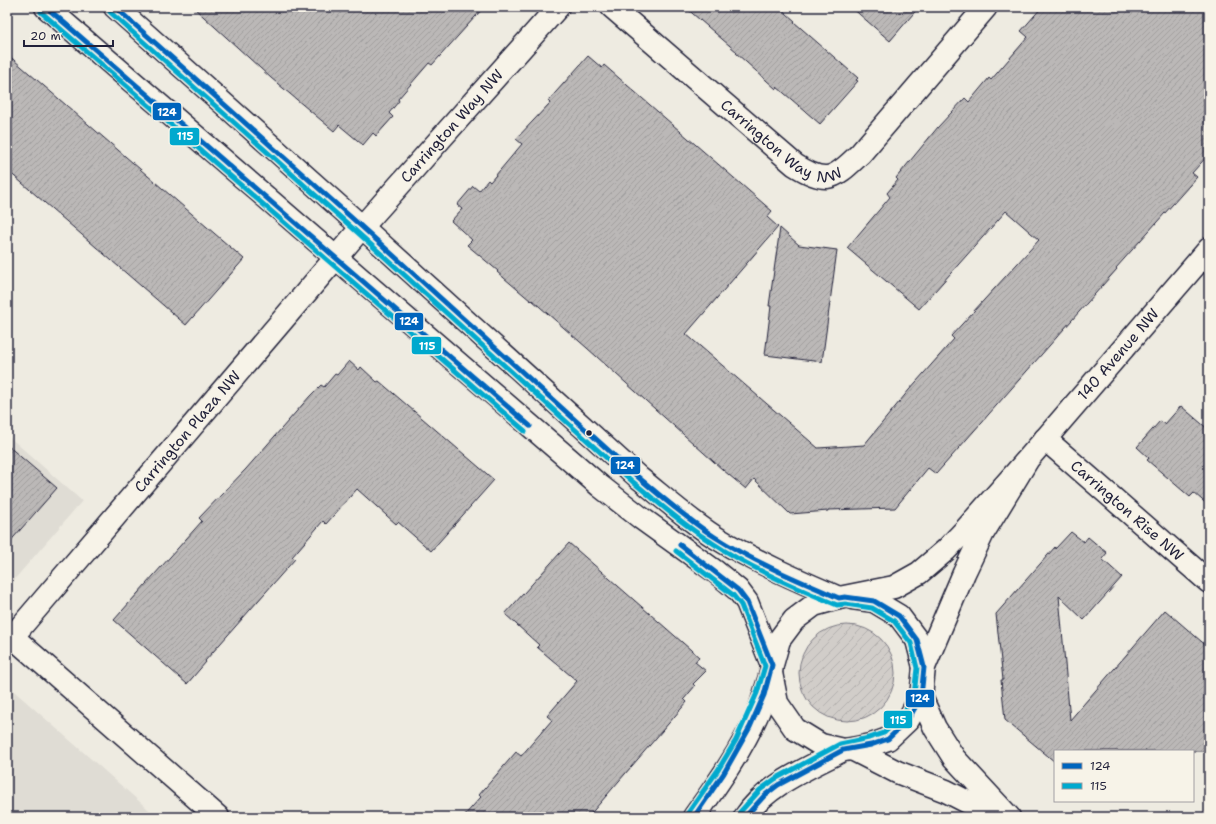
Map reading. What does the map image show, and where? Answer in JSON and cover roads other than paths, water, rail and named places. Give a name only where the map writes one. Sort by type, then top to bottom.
[{"type":"street","points":[[46,7],[600,486],[641,518],[710,567],[738,590],[747,602],[772,669]]},
{"type":"street","points":[[115,7],[362,227],[638,477],[679,511],[715,537],[775,569],[842,597]]},
{"type":"street","name":"Carrington Way NW","points":[[362,227],[558,7]]},
{"type":"street","name":"Carrington Way NW","points":[[612,7],[795,165],[809,173],[827,177],[843,170],[860,154],[986,7]]},
{"type":"street","name":"Carrington Plaza NW","points":[[218,817],[9,637],[337,258],[362,227]]},
{"type":"street","name":"140 Avenue NW","points":[[694,817],[715,788],[743,743],[757,714],[772,669],[779,640],[794,620],[814,605],[842,597],[894,587],[919,574],[946,550],[1028,459],[1209,249]]},
{"type":"street","name":"Carrington Rise NW","points":[[1045,439],[1209,582]]},
{"type":"street","name":"140 Avenue NW","points":[[772,669],[777,703],[795,729],[820,745],[847,749],[871,745],[888,738],[908,720],[921,696],[924,667],[964,573],[980,540],[1028,459]]},
{"type":"street","name":"140 Avenue NW","points":[[842,597],[874,602],[899,616],[917,640],[924,667]]},
{"type":"street","points":[[921,696],[935,728],[954,758],[1009,817]]},
{"type":"street","points":[[847,749],[897,772],[946,791],[997,817]]},
{"type":"street","name":"140 Avenue NW","points":[[745,817],[765,795],[778,785],[847,749]]}]
